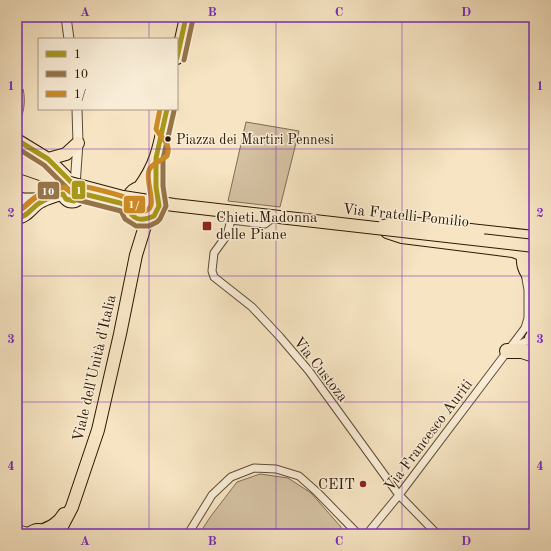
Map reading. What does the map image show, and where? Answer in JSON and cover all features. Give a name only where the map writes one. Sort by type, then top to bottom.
[{"type":"highway","points":[[507,351],[522,351],[534,355]]},
{"type":"main road","points":[[178,53],[186,17]]},
{"type":"main road","points":[[127,206],[131,192],[138,188],[147,177],[156,158],[167,110]]},
{"type":"main road","points":[[17,140],[48,159],[76,188]]},
{"type":"main road","points":[[48,159],[66,154],[78,143]]},
{"type":"main road","points":[[17,151],[59,180]]},
{"type":"main road","points":[[22,216],[36,205],[63,194],[66,187],[76,188],[127,206],[142,220],[151,218],[156,213],[159,206],[157,195],[156,158]]},
{"type":"main road","name":"Via Fratelli Pomilio","points":[[18,166],[59,180],[122,197],[146,201],[374,228],[534,241]]},
{"type":"main road","points":[[138,188],[149,188],[157,195]]},
{"type":"main road","points":[[21,199],[48,199]]},
{"type":"main road","points":[[21,199],[27,202],[29,208],[22,216]]},
{"type":"main road","name":"Viale dell'Unità d'Italia","points":[[127,206],[136,228],[136,255]]},
{"type":"main road","name":"Viale dell'Unità d'Italia","points":[[58,534],[72,507],[98,430],[136,255],[145,226],[151,218]]},
{"type":"main road","points":[[374,228],[401,222],[479,231],[534,241]]},
{"type":"main road","points":[[374,228],[402,237],[513,251],[523,255]]},
{"type":"main road","points":[[534,241],[528,245],[523,255],[524,268],[527,275],[534,281]]},
{"type":"main road","name":"Viale dell'Unità d'Italia","points":[[37,533],[53,525],[62,518],[79,486]]},
{"type":"street","points":[[66,17],[69,38]]},
{"type":"street","points":[[76,188],[78,143],[77,110]]},
{"type":"street","name":"Via Fratelli Pomilio","points":[[232,220],[265,224],[280,212],[534,241]]},
{"type":"street","name":"Via Custoza","points":[[232,220],[227,235],[214,253],[212,271],[214,277],[252,307],[280,337],[309,371],[398,495],[437,534]]},
{"type":"street","points":[[524,268],[528,290],[533,341]]},
{"type":"street","name":"Via Francesco Auriti","points":[[368,534],[531,320]]},
{"type":"street","name":"Via Francesco Auriti","points":[[507,351],[533,341]]},
{"type":"street","points":[[188,534],[212,495],[231,477],[254,468],[276,469],[299,476],[317,492],[358,534]]},
{"type":"street","points":[[17,529],[37,533]]},
{"type":"shaded area","points":[[23,89],[24,108],[17,125],[17,110]]},
{"type":"shaded area","points":[[246,122],[299,131],[280,207],[228,201]]},
{"type":"shaded area","points":[[260,474],[288,478],[311,493],[341,527],[340,534],[199,534],[237,482]]},
{"type":"transit line","name":"1","points":[[178,53],[186,17]]},
{"type":"transit line","name":"10","points":[[184,60],[193,19]]},
{"type":"transit line","name":"1/","points":[[17,211],[37,196],[65,187],[72,193],[75,188],[80,186],[129,199],[139,212],[146,211],[150,208],[151,203],[148,176],[149,170],[154,164],[167,156],[168,152],[167,144],[156,129],[160,110]]},
{"type":"transit line","name":"1","points":[[80,193],[127,206],[131,214],[137,218],[145,219],[154,216],[159,206],[156,187],[156,158],[167,110]]},
{"type":"transit line","name":"10","points":[[78,200],[121,211],[125,219],[136,226],[149,226],[157,222],[166,206],[163,186],[163,159],[174,111]]},
{"type":"transit line","name":"1","points":[[17,140],[48,159],[73,184],[77,186],[80,193],[78,198],[74,201],[66,199],[63,194],[54,196],[41,202],[26,214],[17,218]]},
{"type":"transit line","name":"10","points":[[17,148],[44,165],[72,193],[64,187],[51,190],[36,197],[22,209],[17,211]]},
{"type":"place","name":"Piazza dei Martiri Pennesi","points":[[168,139]]},
{"type":"place","name":"Chieti Madonna delle Piane","points":[[207,226]]},
{"type":"place","name":"CEIT","points":[[363,484]]}]
